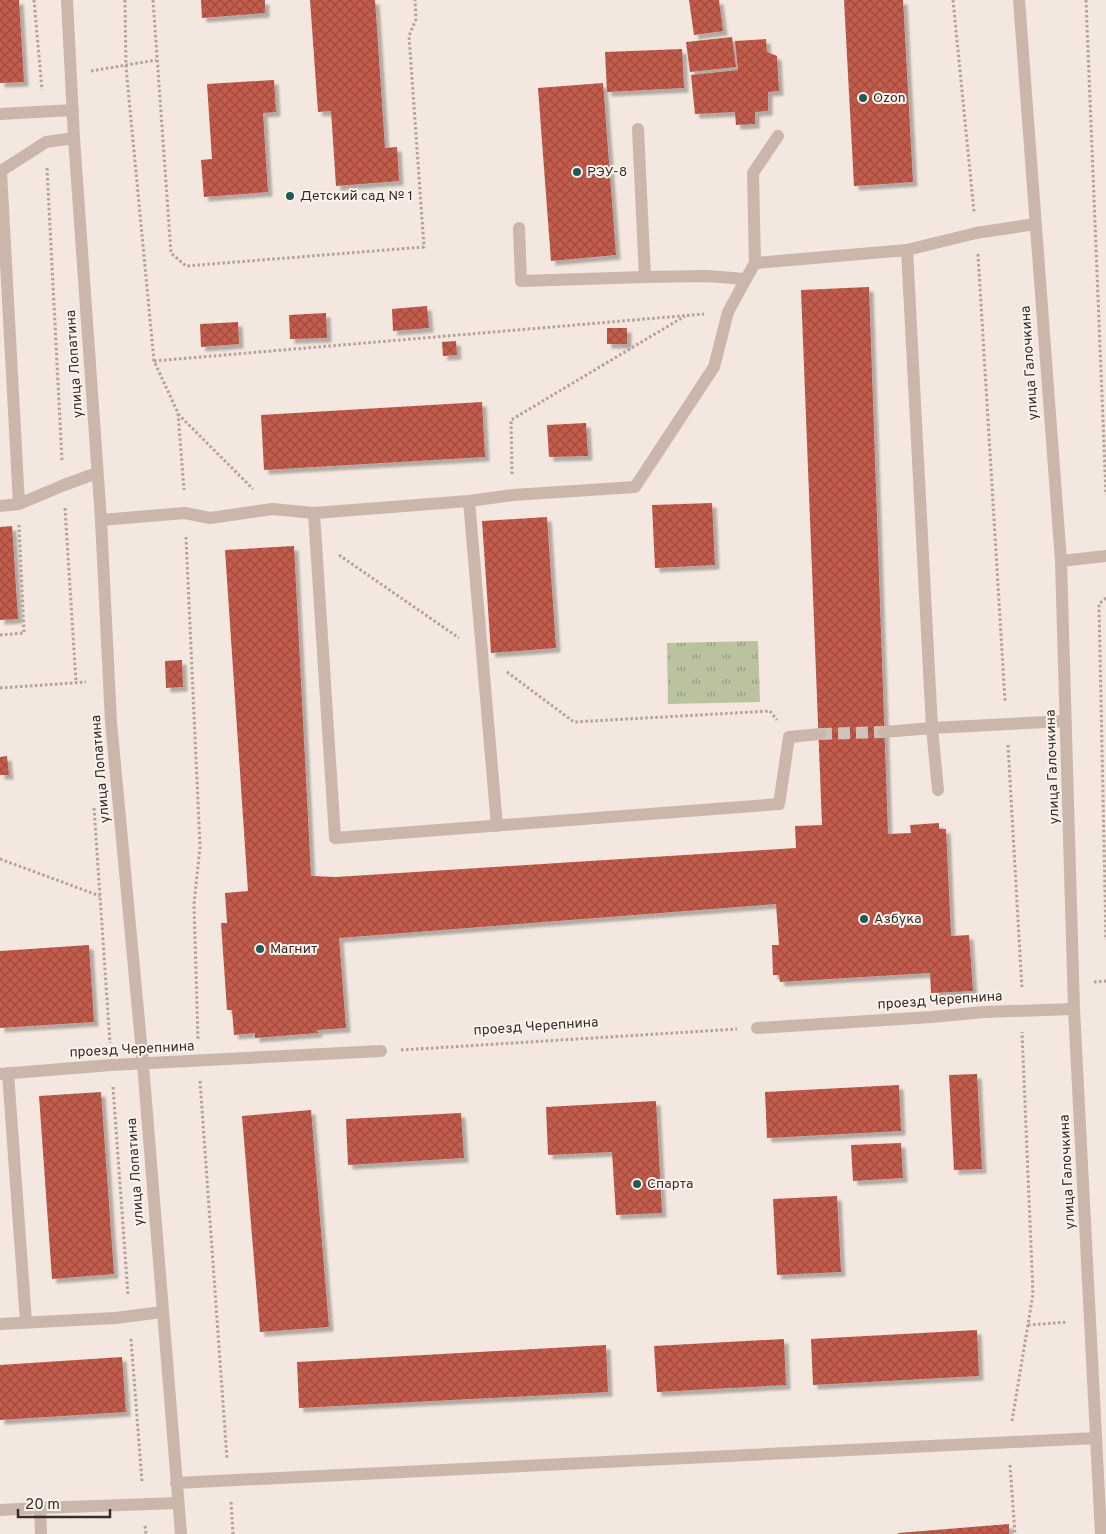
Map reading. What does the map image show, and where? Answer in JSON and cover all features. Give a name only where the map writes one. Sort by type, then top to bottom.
[{"type":"street","name":"улица Лопатина","points":[[66,0],[101,520],[111,722],[143,1064],[181,1534]]},
{"type":"street","name":"улица Галочкина","points":[[1019,0],[1060,561],[1074,1010],[1100,1401],[1096,1438],[1101,1534]]},
{"type":"street","points":[[0,114],[73,110]]},
{"type":"street","points":[[638,129],[645,278]]},
{"type":"street","points":[[101,520],[185,513],[210,518],[272,509],[314,513],[469,501],[512,494],[635,487],[714,367],[728,312],[755,263],[754,173],[778,136]]},
{"type":"street","points":[[19,504],[1,170],[46,142],[74,138]]},
{"type":"street","points":[[755,263],[907,250],[976,232],[1035,224]]},
{"type":"street","points":[[519,228],[521,281],[706,276],[746,279]]},
{"type":"street","points":[[907,250],[932,728],[938,790]]},
{"type":"street","points":[[0,506],[19,504],[97,473]]},
{"type":"street","points":[[469,501],[497,826]]},
{"type":"street","points":[[314,513],[335,838],[779,804],[789,737],[820,734]]},
{"type":"street","points":[[1060,561],[1106,556]]},
{"type":"street","points":[[884,732],[1066,721]]},
{"type":"street","name":"проезд Черепнина","points":[[757,1028],[1022,1010],[1074,1010]]},
{"type":"street","name":"проезд Черепнина","points":[[4,1073],[111,1065],[381,1051]]},
{"type":"street","points":[[4,1073],[26,1322]]},
{"type":"street","points":[[0,1324],[115,1318],[162,1312]]},
{"type":"street","points":[[176,1483],[1096,1438]]},
{"type":"street","points":[[0,1510],[178,1503]]},
{"type":"street","points":[[40,1508],[41,1534]]},
{"type":"path","points":[[34,0],[44,112]]},
{"type":"path","points":[[125,0],[126,66],[154,361],[178,414],[185,513],[200,847],[194,904],[198,1061],[233,1534]]},
{"type":"path","points":[[153,0],[171,253],[186,266],[424,247],[409,36],[416,19],[415,0]]},
{"type":"path","points":[[953,0],[976,232],[1007,724],[1022,1010],[1033,1294],[1008,1442],[1015,1534]]},
{"type":"path","points":[[1086,0],[1106,495]]},
{"type":"path","points":[[70,74],[156,60]]},
{"type":"path","points":[[46,142],[76,682]]},
{"type":"path","points":[[154,361],[728,312]]},
{"type":"path","points":[[512,494],[512,420],[687,315]]},
{"type":"path","points":[[178,414],[272,509]]},
{"type":"path","points":[[0,635],[24,634],[19,504]]},
{"type":"path","points":[[316,538],[482,654],[574,722],[770,711],[789,737]]},
{"type":"path","points":[[1106,598],[1099,604],[1106,940]]},
{"type":"path","points":[[0,688],[86,681],[86,690]]},
{"type":"path","points":[[94,808],[146,1534]]},
{"type":"path","points":[[0,859],[100,896]]},
{"type":"path","name":"проезд Черепнина","points":[[381,1051],[757,1028]]},
{"type":"green space","points":[[758,641],[760,702],[668,704],[667,643]]},
{"type":"building","points":[[0,0],[19,0],[24,82],[0,83]]},
{"type":"building","points":[[201,0],[265,0],[265,13],[202,18]]},
{"type":"building","points":[[310,0],[375,0],[385,148],[397,147],[399,181],[336,186],[331,111],[318,112]]},
{"type":"building","points":[[689,0],[719,0],[723,31],[694,35]]},
{"type":"building","points":[[844,0],[903,0],[913,182],[854,186]]},
{"type":"building","points":[[732,37],[736,67],[690,72],[686,42]]},
{"type":"building","points":[[766,39],[767,52],[777,56],[779,91],[768,92],[768,111],[755,112],[755,124],[736,125],[735,112],[695,114],[691,75],[738,70],[735,41]]},
{"type":"building","points":[[682,49],[684,88],[607,92],[605,52]]},
{"type":"building","points":[[274,80],[276,112],[263,113],[268,192],[204,197],[201,160],[212,159],[207,84]]},
{"type":"building","name":"РЭУ-8","points":[[603,83],[616,255],[551,261],[538,88]]},
{"type":"building","points":[[869,287],[888,834],[911,833],[910,825],[939,823],[939,829],[946,829],[951,936],[969,935],[973,991],[931,993],[930,973],[780,982],[779,975],[773,975],[772,945],[779,945],[776,904],[339,938],[346,1028],[317,1030],[318,1033],[255,1038],[255,1033],[234,1035],[232,1010],[227,1010],[221,923],[227,923],[225,893],[248,891],[225,550],[294,546],[311,876],[336,877],[796,848],[795,826],[822,825],[801,290]]},
{"type":"building","points":[[427,306],[429,328],[393,331],[392,309]]},
{"type":"building","points":[[326,313],[327,338],[290,339],[289,315]]},
{"type":"building","points":[[238,322],[239,344],[201,347],[200,324]]},
{"type":"building","points":[[607,328],[627,328],[627,344],[607,344]]},
{"type":"building","points":[[456,341],[457,355],[443,356],[442,342]]},
{"type":"building","points":[[482,402],[485,457],[264,470],[261,415]]},
{"type":"building","points":[[586,423],[588,456],[549,457],[547,425]]},
{"type":"building","points":[[712,503],[715,565],[655,568],[652,505]]},
{"type":"building","points":[[547,517],[556,648],[491,653],[482,521]]},
{"type":"building","points":[[12,526],[18,619],[0,620],[0,527]]},
{"type":"building","points":[[182,660],[183,687],[166,688],[165,661]]},
{"type":"building","points":[[7,756],[9,775],[0,775],[0,757]]},
{"type":"building","points":[[89,945],[94,1022],[0,1028],[0,951]]},
{"type":"building","points":[[977,1074],[982,1169],[954,1170],[949,1075]]},
{"type":"building","points":[[899,1085],[901,1131],[767,1138],[765,1092]]},
{"type":"building","points":[[101,1092],[114,1274],[52,1279],[39,1096]]},
{"type":"building","name":"Спарта","points":[[656,1101],[662,1213],[616,1215],[612,1152],[548,1155],[546,1107]]},
{"type":"building","points":[[311,1110],[329,1327],[260,1332],[242,1116]]},
{"type":"building","points":[[461,1113],[464,1158],[348,1165],[346,1119]]},
{"type":"building","points":[[901,1143],[903,1178],[853,1181],[851,1145]]},
{"type":"building","points":[[837,1196],[841,1272],[777,1275],[773,1199]]},
{"type":"building","points":[[977,1330],[979,1376],[813,1385],[811,1339]]},
{"type":"building","points":[[784,1339],[786,1385],[657,1392],[654,1346]]},
{"type":"building","points":[[606,1345],[608,1392],[299,1408],[297,1362]]},
{"type":"building","points":[[122,1357],[126,1412],[0,1420],[0,1365]]},
{"type":"building","points":[[1009,1524],[1009,1534],[898,1534],[898,1533]]},
{"type":"tunnel","points":[[820,734],[884,732]]},
{"type":"place","name":"Ozon","points":[[863,98]]},
{"type":"place","name":"РЭУ-8","points":[[577,172]]},
{"type":"place","name":"Детский сад № 1","points":[[290,196]]},
{"type":"place","name":"Азбука","points":[[864,919]]},
{"type":"place","name":"Магнит","points":[[260,949]]},
{"type":"place","name":"Спарта","points":[[637,1184]]}]
